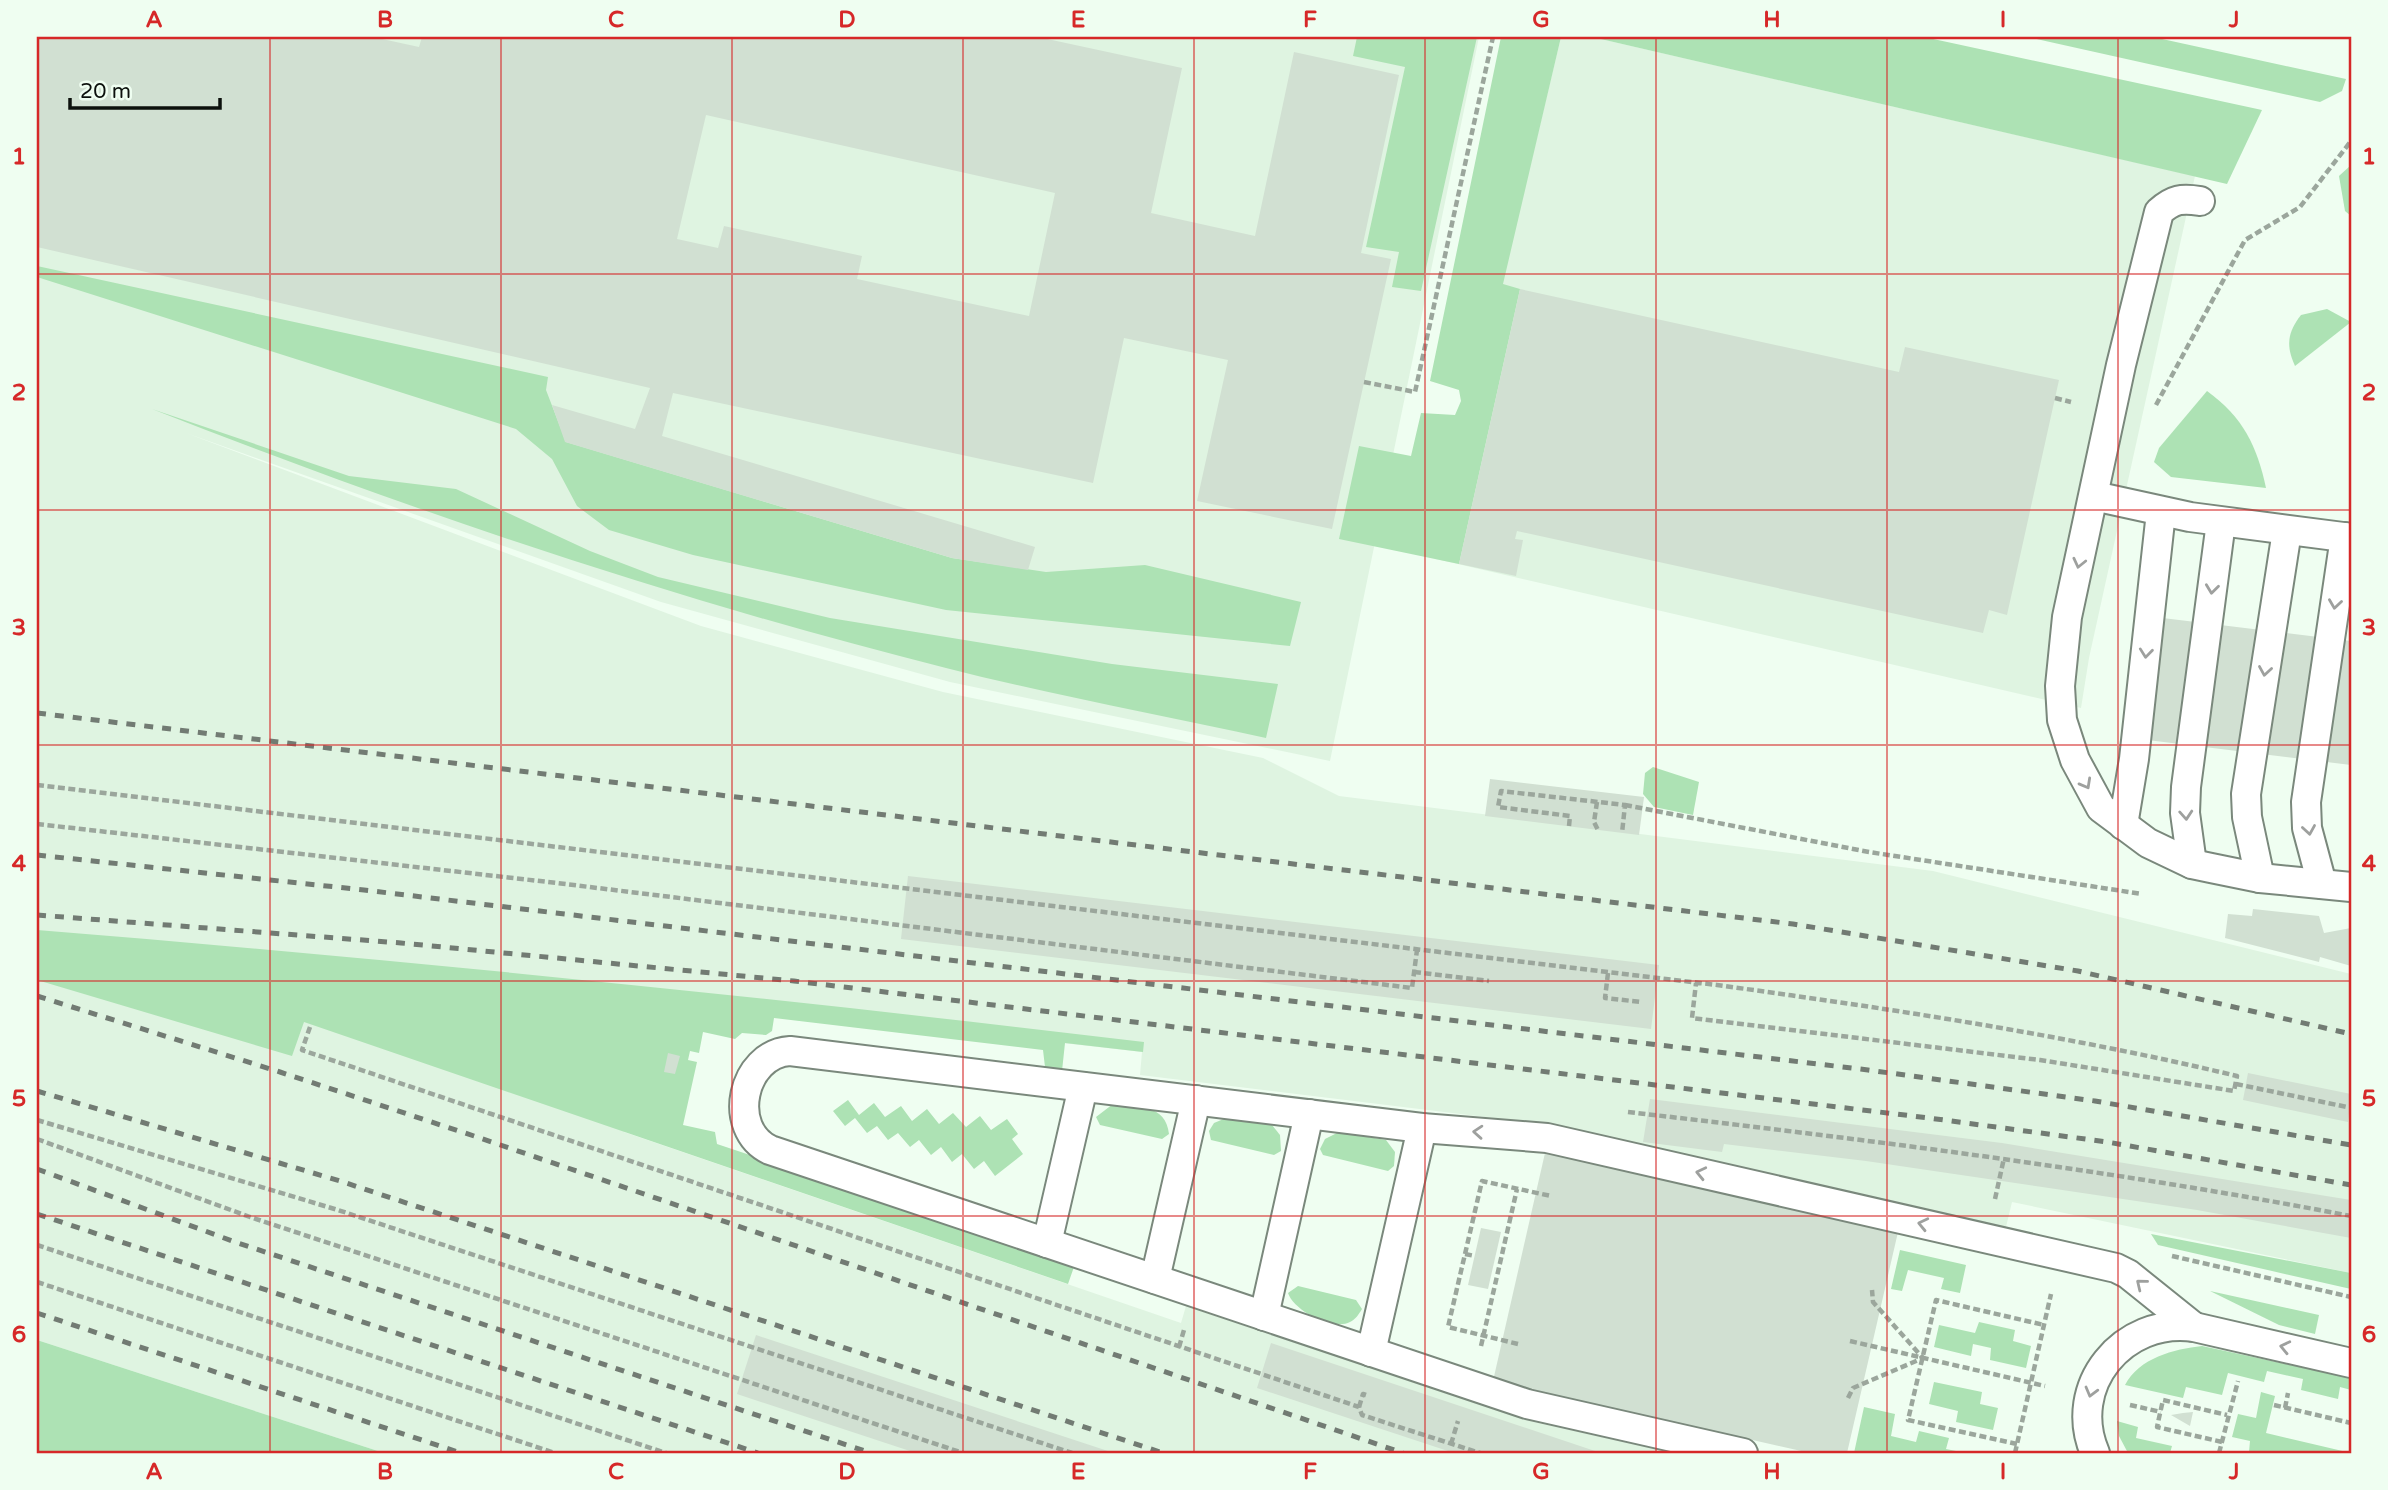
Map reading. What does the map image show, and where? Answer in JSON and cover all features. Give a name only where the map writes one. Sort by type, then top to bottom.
[{"type":"lane","points":[[2200,201],[2182,198],[2169,203],[2159,212],[2121,365],[2067,617],[2060,686],[2062,720],[2086,785],[2101,808],[2148,843],[2192,864],[2260,878],[2351,887]]},
{"type":"lane","points":[[2094,496],[2161,512],[2221,522],[2348,537],[2306,802],[2307,828],[2322,884]]},
{"type":"lane","points":[[2123,825],[2134,760],[2161,512]]},
{"type":"lane","points":[[2192,864],[2185,813],[2186,787],[2221,522]]},
{"type":"lane","points":[[2260,878],[2247,817],[2246,794],[2287,531]]},
{"type":"lane","points":[[1743,1453],[1527,1404],[770,1150],[751,1136],[744,1122],[744,1105],[759,1064],[774,1054],[790,1051],[1422,1128],[1548,1138],[2116,1268],[2128,1274],[2194,1327]]},
{"type":"lane","points":[[1047,1243],[1083,1087]]},
{"type":"lane","points":[[1155,1279],[1196,1100]]},
{"type":"lane","points":[[1264,1316],[1309,1114]]},
{"type":"lane","points":[[1371,1352],[1422,1128]]},
{"type":"lane","points":[[2095,1453],[2088,1431],[2088,1403],[2094,1381],[2108,1358],[2124,1342],[2145,1331],[2169,1326],[2194,1327],[2351,1363]]},
{"type":"path","points":[[1364,382],[1415,393],[1493,37]]},
{"type":"path","points":[[2155,406],[2245,240],[2300,207],[2351,141]]},
{"type":"path","points":[[37,785],[1696,983],[2049,1035],[2237,1076],[2236,1084],[2234,1091],[2028,1059],[1692,1018],[1696,983]]},
{"type":"path","points":[[1569,826],[1570,816],[1498,807],[1501,791],[1625,805],[1869,852],[2142,894]]},
{"type":"path","points":[[1597,802],[1594,822],[1598,830]]},
{"type":"path","points":[[1622,833],[1625,805]]},
{"type":"path","points":[[37,824],[557,883],[1412,988],[1417,950]]},
{"type":"path","points":[[1413,972],[1489,981]]},
{"type":"path","points":[[1608,972],[1605,998],[1641,1002]]},
{"type":"path","points":[[310,1027],[302,1050],[1359,1407]]},
{"type":"path","points":[[2236,1084],[2347,1107]]},
{"type":"path","points":[[1623,1111],[2004,1158],[2351,1216]]},
{"type":"path","points":[[37,1120],[338,1210],[1072,1453]]},
{"type":"path","points":[[37,1139],[250,1217],[963,1453]]},
{"type":"path","points":[[1992,1212],[2004,1158]]},
{"type":"path","points":[[1518,1343],[1448,1327],[1482,1181],[1551,1196]]},
{"type":"path","points":[[1480,1349],[1517,1189]]},
{"type":"path","points":[[37,1245],[666,1453]]},
{"type":"path","points":[[1465,1254],[1475,1256]]},
{"type":"path","points":[[2169,1255],[2351,1297]]},
{"type":"path","points":[[37,1282],[555,1453]]},
{"type":"path","points":[[2015,1453],[2053,1285]]},
{"type":"path","points":[[1872,1290],[1872,1302],[1923,1357]]},
{"type":"path","points":[[2017,1444],[1908,1420],[1936,1300],[2043,1325]]},
{"type":"path","points":[[1179,1347],[1185,1332],[1181,1323]]},
{"type":"path","points":[[1850,1341],[2045,1385]]},
{"type":"path","points":[[1848,1398],[1853,1388],[1923,1357]]},
{"type":"path","points":[[2219,1453],[2236,1381],[2249,1384]]},
{"type":"path","points":[[2275,1390],[2301,1396]]},
{"type":"path","points":[[2285,1408],[2288,1393]]},
{"type":"path","points":[[1368,1396],[1363,1394],[1359,1407],[1362,1415],[1480,1453]]},
{"type":"path","points":[[2222,1442],[2157,1427],[2163,1400],[2227,1415]]},
{"type":"path","points":[[2119,1402],[2161,1412]]},
{"type":"path","points":[[2274,1405],[2351,1423]]},
{"type":"shaded area","points":[[37,37],[1479,37],[1330,761],[950,682],[661,602],[186,433],[701,626],[943,692],[1263,758],[1339,796],[1933,871],[2351,974],[2351,1273],[2012,1202],[2006,1227],[1717,1161],[1518,1121],[1140,1075],[1142,1052],[654,997],[624,1132],[1181,1323],[1186,1306],[1534,1422],[1674,1453],[384,1453],[37,1340]]},
{"type":"shaded area","points":[[1561,37],[1592,37],[2195,176],[2089,658],[2081,708],[1436,559]]},
{"type":"green space","points":[[1357,37],[1477,37],[1421,291],[1392,287],[1399,252],[1366,247],[1405,67],[1353,56]]},
{"type":"green space","points":[[1501,37],[1561,37],[1503,284],[1520,289],[1459,564],[1339,539],[1359,446],[1411,456],[1421,413],[1455,415],[1461,401],[1459,390],[1430,381]]},
{"type":"green space","points":[[1592,37],[1924,37],[2262,110],[2227,184]]},
{"type":"green space","points":[[2027,37],[2153,37],[2346,79],[2342,91],[2320,102]]},
{"type":"green space","points":[[2351,165],[2351,216],[2345,211],[2339,176]]},
{"type":"green space","points":[[37,266],[548,377],[546,390],[566,442],[952,558],[1046,572],[1145,565],[1301,602],[1290,646],[946,610],[693,555],[609,530],[577,506],[552,459],[516,429],[37,277]]},
{"type":"green space","points":[[2327,309],[2351,322],[2295,366],[2289,340],[2296,322],[2301,315]]},
{"type":"green space","points":[[2207,391],[2230,411],[2247,434],[2266,488],[2171,477],[2154,462],[2159,448]]},
{"type":"green space","points":[[152,409],[349,476],[456,489],[590,551],[658,577],[830,618],[1112,664],[1278,684],[1266,738],[986,678],[744,613],[446,518]]},
{"type":"green space","points":[[1653,767],[1699,782],[1693,815],[1654,807],[1643,794],[1645,773]]},
{"type":"green space","points":[[37,930],[453,967],[868,1010],[1144,1042],[1143,1052],[1065,1043],[1062,1071],[1045,1067],[1043,1050],[774,1018],[772,1031],[766,1035],[742,1033],[735,1039],[703,1032],[699,1053],[690,1051],[688,1060],[697,1062],[683,1125],[715,1132],[717,1144],[1075,1264],[1068,1284],[304,1022],[292,1056],[37,980]]},
{"type":"green space","points":[[848,1100],[859,1115],[874,1103],[885,1117],[901,1106],[912,1121],[927,1109],[939,1124],[953,1113],[966,1127],[980,1116],[991,1130],[1007,1119],[1018,1134],[1012,1139],[1023,1154],[995,1176],[984,1161],[974,1169],[962,1154],[952,1162],[941,1147],[931,1155],[919,1140],[910,1147],[898,1133],[888,1140],[877,1126],[867,1133],[855,1118],[845,1126],[833,1111]]},
{"type":"green space","points":[[1113,1104],[1156,1112],[1167,1124],[1169,1134],[1162,1139],[1100,1125],[1096,1117]]},
{"type":"green space","points":[[1226,1118],[1272,1125],[1280,1135],[1281,1151],[1274,1155],[1211,1140],[1209,1131],[1214,1123]]},
{"type":"green space","points":[[1339,1132],[1386,1140],[1395,1152],[1394,1166],[1388,1171],[1323,1155],[1320,1149],[1325,1139]]},
{"type":"green space","points":[[2151,1234],[2351,1273],[2351,1289],[2158,1245]]},
{"type":"green space","points":[[1900,1250],[1966,1265],[1960,1293],[1941,1289],[1944,1278],[1908,1270],[1902,1291],[1891,1289]]},
{"type":"green space","points":[[1298,1286],[1356,1300],[1362,1309],[1350,1322],[1324,1322],[1292,1300],[1288,1293]]},
{"type":"green space","points":[[2210,1291],[2319,1315],[2315,1334],[2279,1325]]},
{"type":"green space","points":[[1979,1322],[2015,1330],[2013,1341],[2031,1346],[2026,1368],[1990,1360],[1991,1348],[1973,1344],[1971,1356],[1934,1347],[1939,1325],[1975,1333]]},
{"type":"green space","points":[[37,1340],[384,1453],[37,1453]]},
{"type":"green space","points":[[2202,1346],[2351,1378],[2351,1390],[2340,1387],[2338,1399],[2301,1390],[2303,1379],[2267,1371],[2264,1382],[2228,1373],[2222,1395],[2186,1387],[2183,1398],[2125,1385],[2139,1368],[2158,1356]]},
{"type":"green space","points":[[1934,1382],[1982,1392],[1980,1404],[1998,1408],[1993,1430],[1956,1422],[1958,1411],[1929,1404]]},
{"type":"green space","points":[[2261,1392],[2275,1396],[2266,1433],[2351,1453],[2249,1452],[2250,1441],[2232,1437],[2238,1414],[2256,1418]]},
{"type":"green space","points":[[1864,1407],[1895,1414],[1891,1436],[1916,1442],[1919,1431],[1949,1438],[1946,1449],[1966,1453],[1854,1453]]},
{"type":"green space","points":[[2117,1421],[2138,1427],[2136,1438],[2172,1446],[2170,1453],[2128,1453],[2119,1436]]},
{"type":"building","points":[[37,37],[373,37],[419,47],[422,37],[1038,37],[1182,68],[1151,213],[1255,236],[1294,52],[1399,75],[1361,253],[1391,259],[1332,529],[1197,501],[1228,360],[1124,338],[1093,483],[673,393],[662,436],[1035,547],[1028,570],[952,558],[565,442],[552,405],[635,429],[650,388],[37,247]],"holes":[[[706,115],[1055,193],[1029,316],[857,279],[862,256],[724,226],[718,248],[677,239]]]},
{"type":"building","points":[[1520,289],[1899,372],[1905,347],[2059,380],[2007,615],[1989,610],[1983,633],[1517,531],[1515,539],[1523,540],[1516,576],[1459,564]]},
{"type":"building","points":[[2138,615],[2351,641],[2351,765],[2123,737]]},
{"type":"building","points":[[1490,779],[1644,797],[1639,835],[1485,816]]},
{"type":"building","points":[[908,876],[1659,965],[1651,1029],[901,939]]},
{"type":"building","points":[[2253,909],[2319,916],[2324,933],[2351,928],[2351,966],[2320,957],[2319,962],[2225,938],[2228,914],[2252,916]]},
{"type":"building","points":[[668,1053],[680,1056],[675,1074],[664,1072]]},
{"type":"building","points":[[2248,1073],[2351,1094],[2348,1122],[2243,1100]]},
{"type":"building","points":[[1650,1099],[2002,1143],[2351,1200],[2351,1238],[2197,1210],[1866,1161],[1724,1144],[1722,1152],[1643,1142]]},
{"type":"building","points":[[1545,1153],[1898,1232],[1847,1453],[1810,1453],[1493,1381]]},
{"type":"building","points":[[1481,1228],[1501,1232],[1488,1289],[1468,1285]]},
{"type":"building","points":[[756,1335],[1114,1453],[916,1453],[737,1394]]},
{"type":"building","points":[[1271,1343],[1601,1453],[1454,1453],[1257,1388]]},
{"type":"building","points":[[2193,1412],[2190,1426],[2171,1415],[2183,1413]]},
{"type":"railway","points":[[37,713],[1793,924],[2078,971],[2351,1034]]},
{"type":"railway","points":[[37,855],[364,890],[1868,1070],[2095,1101],[2351,1145]]},
{"type":"railway","points":[[37,915],[401,943],[794,981],[1929,1118],[2107,1142],[2351,1185]]},
{"type":"railway","points":[[37,996],[474,1136],[1403,1453]]},
{"type":"railway","points":[[37,1091],[340,1181],[1163,1453]]},
{"type":"railway","points":[[37,1169],[235,1242],[871,1453]]},
{"type":"railway","points":[[37,1214],[758,1453]]},
{"type":"railway","points":[[37,1313],[461,1453]]}]
